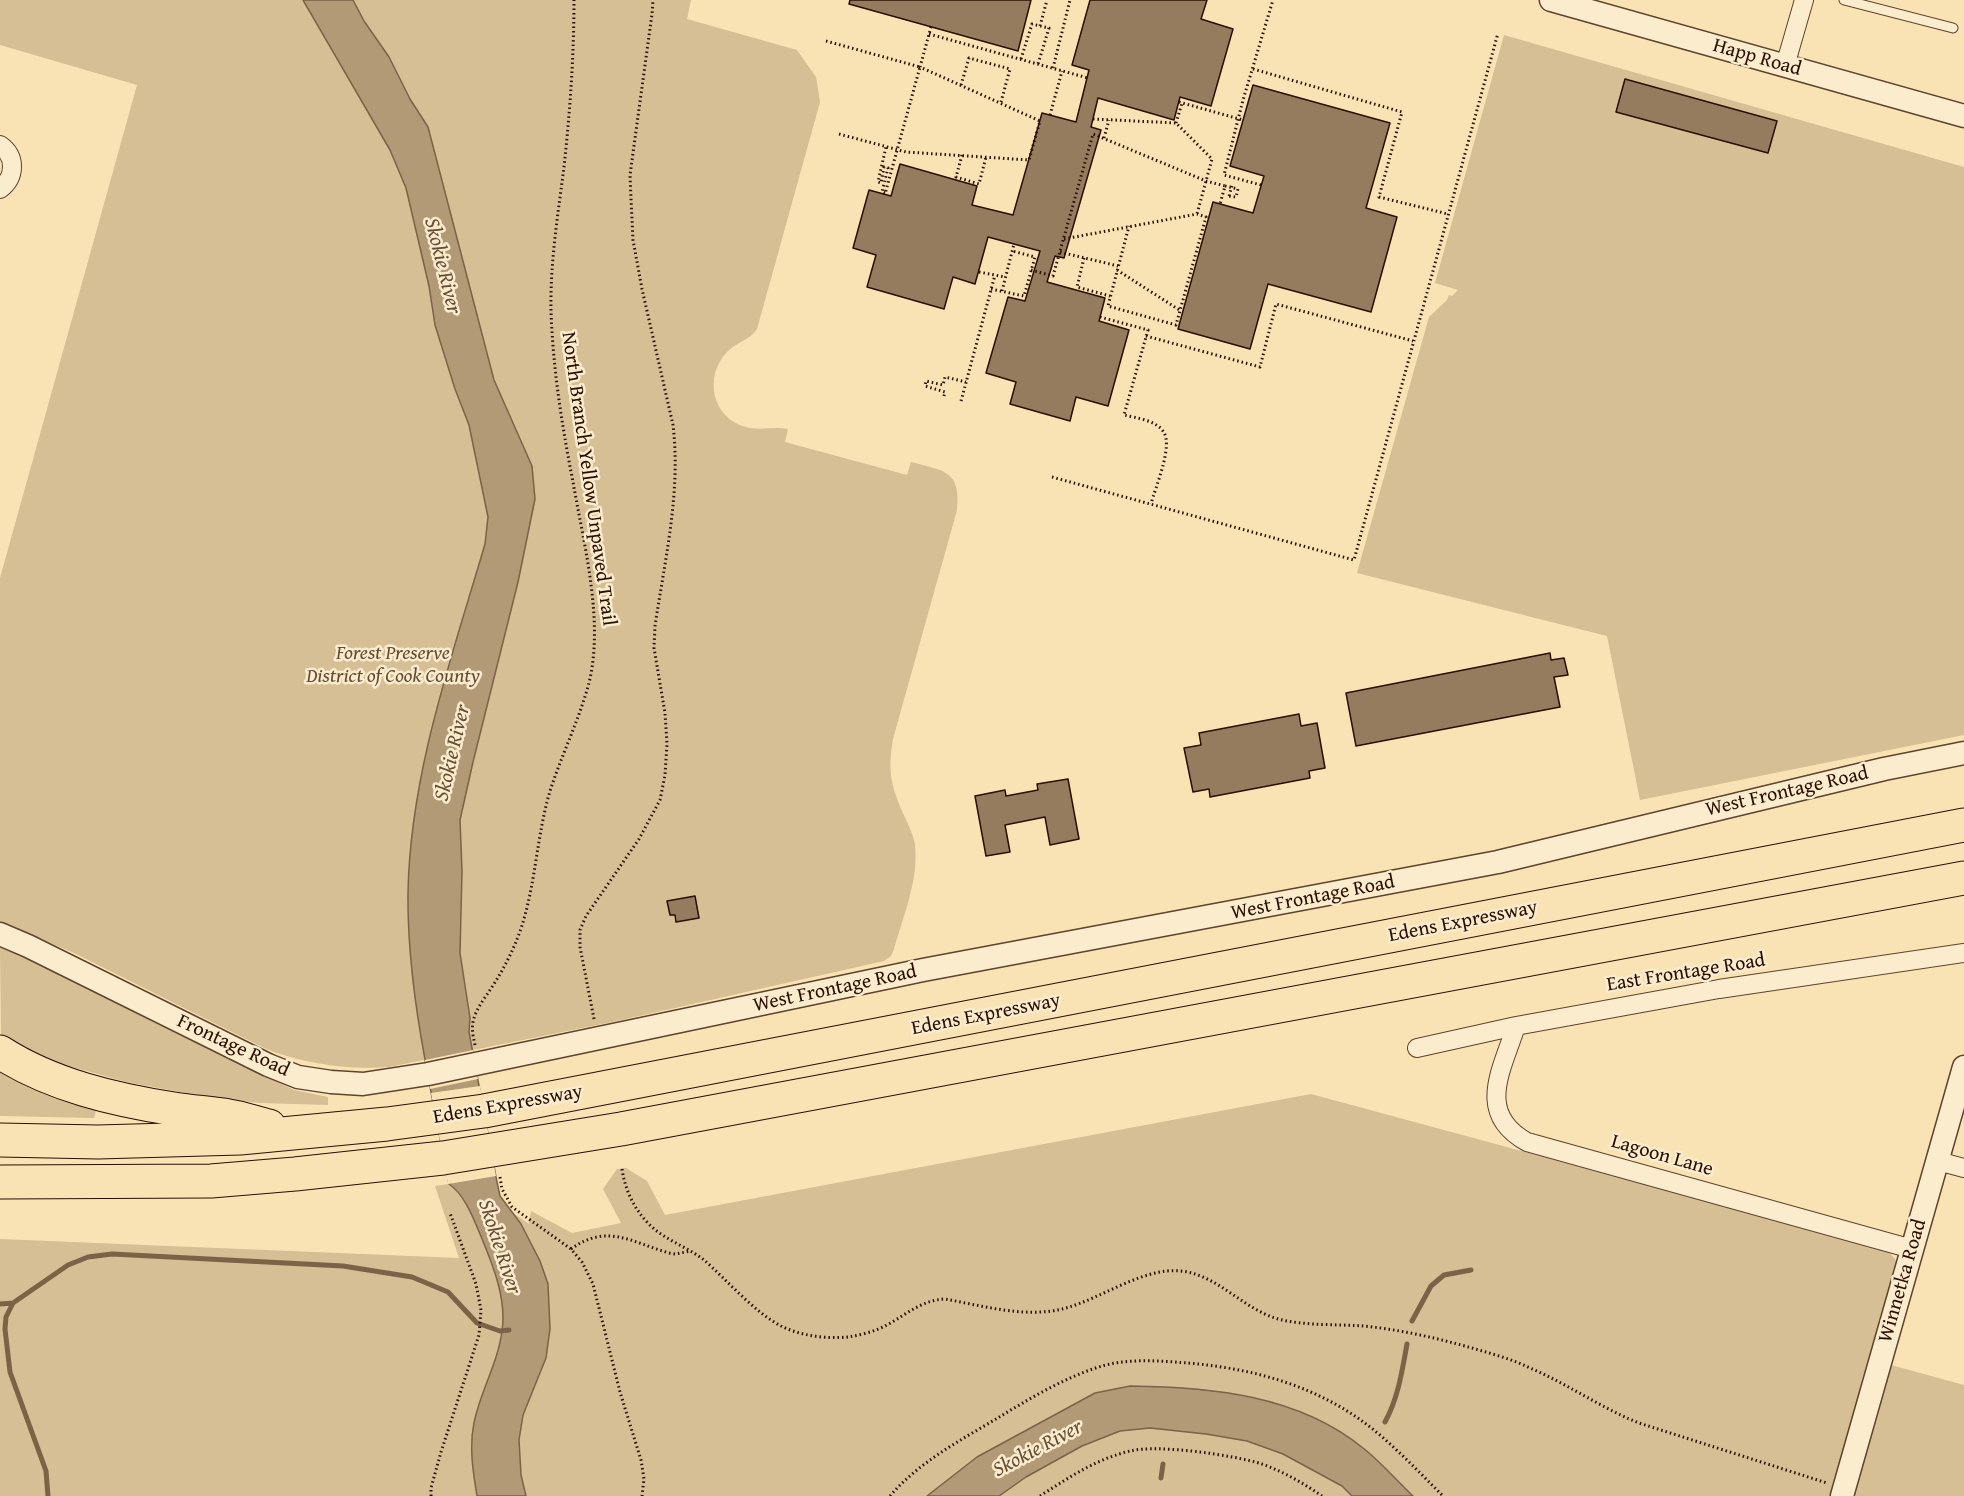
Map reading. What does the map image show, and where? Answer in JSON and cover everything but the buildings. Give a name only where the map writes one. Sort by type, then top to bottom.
[{"type":"highway","name":"Edens Expressway","points":[[0,1140],[98,1142],[240,1138],[484,1111],[1964,825]]},
{"type":"highway","name":"Edens Expressway","points":[[0,1182],[211,1181],[443,1158],[496,1164],[633,1126],[1964,878]]},
{"type":"highway","points":[[0,1052],[16,1063],[59,1081],[102,1094],[172,1109],[231,1116],[294,1133]]},
{"type":"highway","points":[[0,1205],[169,1201],[211,1181]]},
{"type":"street","name":"Happ Road","points":[[1551,0],[1964,116]]},
{"type":"street","points":[[1785,66],[1804,0]]},
{"type":"street","points":[[0,145],[10,153],[13,164],[11,176],[0,189]]},
{"type":"street","name":"West Frontage Road","points":[[658,1027],[923,970],[1498,862],[1884,769],[1964,753]]},
{"type":"street","name":"Frontage Road","points":[[0,934],[268,1065],[298,1077],[331,1082],[363,1084],[428,1074],[476,1057],[658,1027]]},
{"type":"street","name":"East Frontage Road","points":[[1417,1048],[1516,1026],[1719,989],[1964,953]]},
{"type":"street","name":"Lagoon Lane","points":[[1516,1026],[1496,1088],[1495,1100],[1505,1126],[1515,1136],[1527,1142],[1912,1249]]},
{"type":"street","name":"Winnetka Road","points":[[1839,1491],[1964,1067]]},
{"type":"street","points":[[1938,1161],[1964,1168]]},
{"type":"lane","points":[[1844,0],[1953,28]]},
{"type":"path","name":"North Branch Yellow Unpaved Trail","points":[[476,1057],[473,1019],[502,972],[516,943],[527,909],[550,791],[588,688],[595,650],[595,619],[553,356],[551,307],[555,244],[567,138],[574,0]]},
{"type":"path","points":[[594,1018],[580,947],[580,930],[586,916],[639,839],[660,800],[665,775],[667,744],[665,713],[654,648],[655,626],[676,484],[676,447],[633,240],[630,183],[653,0]]},
{"type":"path","points":[[1040,26],[1047,0]]},
{"type":"path","points":[[1053,69],[1070,0]]},
{"type":"path","points":[[1261,184],[1224,174],[1273,0]]},
{"type":"path","points":[[1021,60],[1032,24],[1049,28],[1038,64]]},
{"type":"path","points":[[886,147],[878,182],[881,183],[884,167],[888,168],[882,192],[885,193],[931,27]]},
{"type":"path","points":[[1052,477],[1354,560],[1498,33]]},
{"type":"path","points":[[929,34],[1088,78]]},
{"type":"path","points":[[826,41],[920,66],[1040,121],[1029,160],[897,150],[839,134]]},
{"type":"path","points":[[961,85],[969,58],[1010,69],[1001,103]]},
{"type":"path","points":[[1253,69],[1402,112],[1378,197],[1448,214]]},
{"type":"path","points":[[1050,115],[1062,70]]},
{"type":"path","points":[[1176,123],[1180,103],[1243,120]]},
{"type":"path","points":[[1093,119],[1176,123],[1212,159],[1197,214]]},
{"type":"path","points":[[1104,138],[1109,120]]},
{"type":"path","points":[[1031,270],[1053,276],[1093,134],[1206,181],[1225,186],[1238,189],[1236,197],[1229,196],[1234,177]]},
{"type":"path","points":[[962,155],[956,177],[979,184],[986,157]]},
{"type":"path","points":[[1220,204],[1225,186]]},
{"type":"path","points":[[1064,239],[1129,226],[1197,214],[1206,217],[1176,325],[1108,306],[1129,226]]},
{"type":"path","points":[[1002,291],[1014,244]]},
{"type":"path","points":[[991,289],[1024,296],[1035,257],[1012,251]]},
{"type":"path","points":[[1060,252],[1118,268],[1180,311]]},
{"type":"path","points":[[1084,258],[1077,287],[1110,296]]},
{"type":"path","points":[[979,272],[1005,278]]},
{"type":"path","points":[[961,401],[994,275]]},
{"type":"path","points":[[1146,336],[1260,367],[1276,304],[1413,341]]},
{"type":"path","points":[[1100,317],[1148,330],[1124,415],[1153,423],[1164,432],[1167,443],[1166,453],[1151,504]]},
{"type":"path","points":[[944,396],[945,392],[925,386],[926,381],[943,386],[945,377],[966,382]]},
{"type":"path","points":[[496,1164],[502,1189],[512,1207],[571,1249],[582,1262],[593,1284],[640,1460],[644,1479],[642,1496]]},
{"type":"path","points":[[622,1169],[629,1195],[648,1224],[670,1240],[692,1251],[780,1325],[804,1334],[832,1338],[870,1332],[886,1326],[920,1304],[934,1299],[1020,1312],[1044,1312],[1065,1308],[1163,1271],[1180,1271],[1196,1274],[1254,1309],[1279,1319],[1411,1333],[1512,1360],[1532,1368],[1629,1419],[1839,1491]]},
{"type":"path","points":[[431,1496],[441,1452],[479,1335],[481,1310],[476,1284],[450,1213]]},
{"type":"path","points":[[571,1249],[584,1240],[612,1235],[669,1253],[692,1251]]},
{"type":"path","points":[[890,1496],[918,1468],[1025,1401],[1076,1376],[1104,1366],[1155,1360],[1242,1369],[1303,1387],[1343,1409],[1380,1435],[1443,1496]]},
{"type":"path","points":[[1040,1496],[1086,1466],[1131,1451],[1170,1450],[1219,1455],[1260,1463],[1292,1476],[1322,1496]]},
{"type":"green space","name":"Forest Preserve District of Cook County","points":[[0,0],[691,0],[687,19],[797,50],[816,77],[820,102],[757,329],[727,352],[720,362],[715,373],[715,395],[725,415],[734,422],[751,428],[788,429],[785,442],[907,475],[911,462],[923,465],[948,474],[956,487],[957,510],[891,750],[890,768],[893,784],[913,836],[916,858],[909,898],[891,956],[884,961],[617,1021],[389,1067],[357,1068],[296,1059],[266,1049],[74,953],[0,922],[0,578],[137,85],[0,45]]},
{"type":"green space","points":[[1504,35],[1964,167],[1964,735],[1640,800],[1607,636],[1357,573],[1429,317],[1447,300],[1449,295],[1452,296],[1458,290],[1435,283]]},
{"type":"green space","points":[[0,946],[31,958],[153,1022],[294,1090],[328,1097],[328,1105],[260,1103],[207,1097],[126,1082],[62,1064],[1,1037]]},
{"type":"green space","points":[[0,1067],[97,1107],[94,1118],[0,1116]]},
{"type":"green space","points":[[1311,1094],[1887,1250],[1897,1264],[1833,1496],[0,1496],[0,1239],[459,1258],[435,1186],[449,1184],[462,1197],[487,1252],[521,1224],[513,1213],[529,1224],[531,1211],[572,1233],[621,1223],[603,1189],[617,1169],[626,1168],[647,1181],[665,1215]]},
{"type":"green space","points":[[1891,1365],[1964,1385],[1964,1496],[1853,1496]]},
{"type":"water","name":"Skokie River","points":[[303,0],[353,0],[364,21],[389,57],[410,99],[428,127],[494,380],[532,466],[535,499],[518,582],[460,820],[462,871],[460,953],[470,1018],[469,1032],[496,1177],[500,1196],[521,1224],[540,1261],[548,1284],[550,1329],[546,1358],[523,1415],[519,1440],[521,1475],[526,1496],[477,1496],[472,1460],[473,1432],[480,1400],[500,1343],[502,1306],[494,1269],[474,1220],[464,1200],[449,1184],[421,1039],[411,966],[409,929],[408,893],[416,804],[435,716],[485,544],[488,517],[469,425],[435,325],[429,286],[406,188],[390,150]]},
{"type":"water","name":"Skokie River","points":[[1130,1386],[1222,1392],[1282,1405],[1311,1416],[1338,1430],[1363,1448],[1413,1496],[1352,1496],[1342,1486],[1283,1454],[1247,1441],[1150,1428],[1120,1431],[1082,1446],[1026,1477],[999,1496],[927,1496],[977,1457],[1095,1393]]},
{"type":"pier","points":[[473,1050],[478,1079],[430,1089],[425,1060]]},
{"type":"pier","points":[[480,1086],[496,1176],[448,1184],[431,1093]]},
{"type":"waterway","points":[[0,1304],[13,1303],[68,1265],[88,1257],[112,1254],[343,1266],[412,1277],[448,1292],[477,1323],[500,1331],[509,1330]]},
{"type":"waterway","points":[[1412,1321],[1431,1286],[1444,1275],[1471,1270]]},
{"type":"waterway","points":[[13,1303],[6,1317],[5,1329],[10,1372],[46,1471],[48,1496]]},
{"type":"waterway","points":[[1385,1422],[1396,1394],[1407,1344]]},
{"type":"waterway","points":[[1161,1478],[1163,1464]]}]
